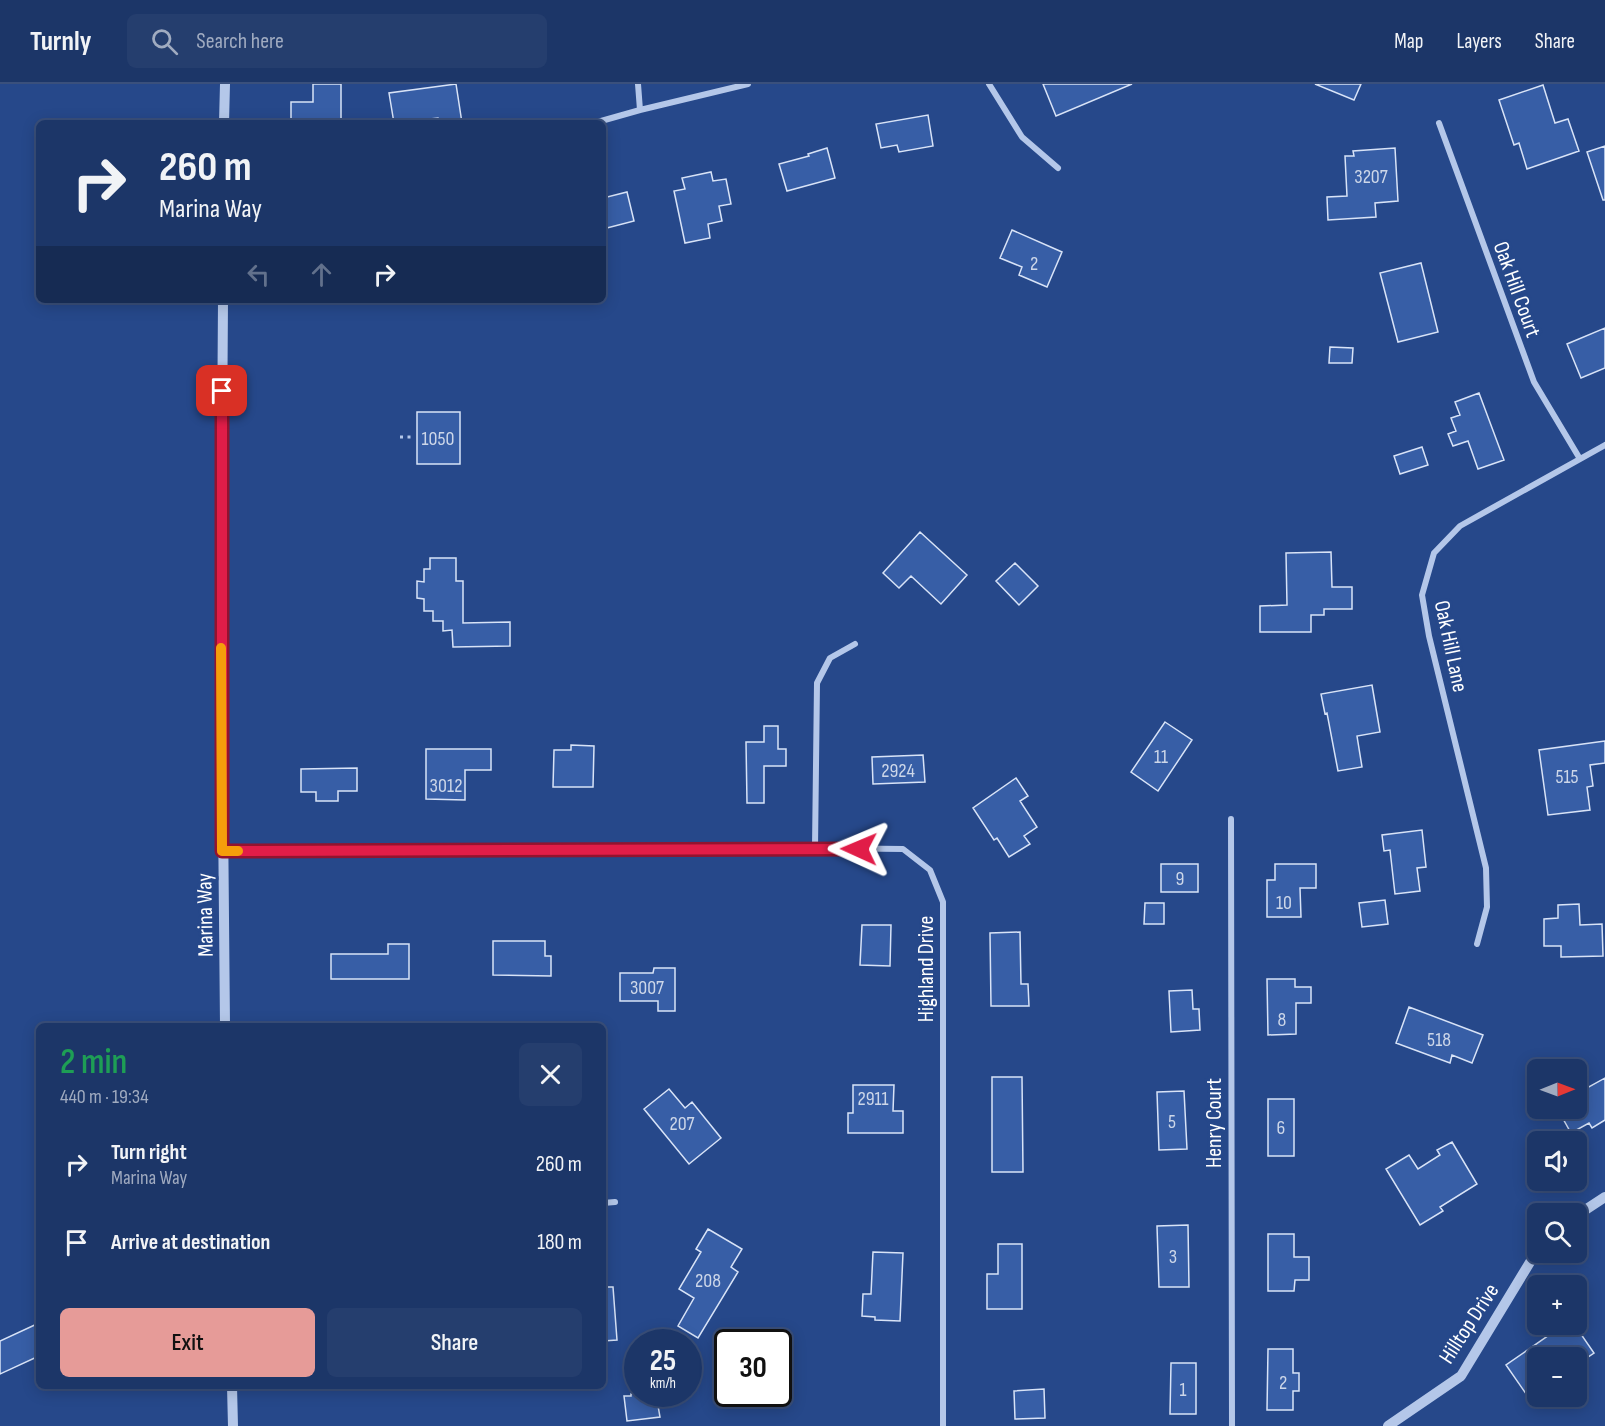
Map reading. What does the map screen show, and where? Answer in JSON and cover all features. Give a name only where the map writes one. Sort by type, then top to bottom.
[{"type":"street","points":[[224,120],[225,84]]},
{"type":"street","points":[[638,84],[640,110]]},
{"type":"street","points":[[605,120],[748,84]]},
{"type":"street","points":[[989,84],[1022,137],[1058,168]]},
{"type":"street","name":"Oak Hill Court","points":[[1439,123],[1534,382],[1580,459]]},
{"type":"street","name":"Marina Way","points":[[223,303],[220,596],[225,1023]]},
{"type":"street","name":"Oak Hill Lane","points":[[1477,944],[1487,907],[1486,868],[1429,636],[1422,595],[1434,553],[1460,526],[1605,445]]},
{"type":"street","points":[[815,848],[817,683],[830,658],[855,644]]},
{"type":"street","name":"Henry Court","points":[[1231,819],[1232,1426]]},
{"type":"street","name":"Highland Drive","points":[[222,851],[903,849],[930,870],[943,902],[943,1426]]},
{"type":"street","points":[[1587,1209],[1605,1197]]},
{"type":"street","points":[[606,1203],[615,1202]]},
{"type":"street","name":"Hilltop Drive","points":[[1388,1426],[1461,1376],[1530,1263]]},
{"type":"street","points":[[232,1389],[233,1426]]},
{"type":"path","points":[[400,437],[415,437]]},
{"type":"building","points":[[313,84],[341,84],[341,120],[291,120],[291,102],[313,102]]},
{"type":"building","points":[[456,84],[462,120],[438,120],[438,118],[394,120],[389,93]]},
{"type":"building","points":[[1043,84],[1132,84],[1056,116]]},
{"type":"building","points":[[1315,84],[1361,84],[1354,100]]},
{"type":"building","points":[[1543,85],[1555,123],[1568,119],[1579,151],[1527,169],[1519,143],[1514,145],[1499,100]]},
{"type":"building","points":[[928,115],[933,146],[899,152],[897,145],[881,148],[876,124]]},
{"type":"building","points":[[1605,146],[1605,200],[1603,200],[1587,152]]},
{"type":"building","points":[[827,148],[835,178],[787,191],[779,164],[809,156],[808,154]]},
{"type":"building","points":[[1395,148],[1398,201],[1375,203],[1376,217],[1328,220],[1327,197],[1347,196],[1345,156],[1354,156],[1353,151]]},
{"type":"building","points":[[711,172],[713,181],[726,179],[731,204],[719,206],[722,221],[708,224],[710,238],[685,243],[674,191],[685,189],[682,178]]},
{"type":"building","points":[[627,192],[634,221],[606,228],[606,197]]},
{"type":"building","points":[[1012,230],[1062,252],[1047,287],[1019,275],[1022,267],[1000,258]]},
{"type":"building","points":[[1421,263],[1438,332],[1398,342],[1380,273]]},
{"type":"building","points":[[1605,328],[1605,368],[1581,378],[1567,344]]},
{"type":"building","points":[[1330,347],[1353,348],[1352,363],[1329,363]]},
{"type":"building","points":[[1479,393],[1504,460],[1478,469],[1468,441],[1453,446],[1448,434],[1456,431],[1451,418],[1460,415],[1455,402]]},
{"type":"building","points":[[417,412],[460,412],[460,464],[417,464]]},
{"type":"building","points":[[1422,447],[1428,465],[1400,474],[1394,456]]},
{"type":"building","points":[[920,532],[967,575],[941,604],[911,576],[899,588],[883,573]]},
{"type":"building","points":[[1331,552],[1332,587],[1352,587],[1352,609],[1324,609],[1324,615],[1311,615],[1311,632],[1260,632],[1260,606],[1287,605],[1286,553]]},
{"type":"building","points":[[430,558],[456,558],[456,581],[463,581],[463,623],[510,622],[510,646],[453,647],[452,630],[443,631],[443,621],[433,621],[433,611],[424,611],[424,599],[417,598],[417,581],[424,582],[424,569],[430,569]]},
{"type":"building","points":[[1015,563],[1038,586],[1019,605],[996,581]]},
{"type":"building","points":[[1372,685],[1380,732],[1357,736],[1362,767],[1338,771],[1321,694]]},
{"type":"building","points":[[1165,722],[1192,740],[1158,791],[1131,772]]},
{"type":"building","points":[[764,726],[778,726],[778,749],[786,749],[786,766],[764,766],[764,803],[747,803],[746,742],[764,742]]},
{"type":"building","points":[[1605,741],[1605,763],[1590,765],[1593,786],[1587,787],[1590,810],[1548,815],[1539,750]]},
{"type":"building","points":[[571,745],[594,746],[593,787],[553,787],[554,750],[571,750]]},
{"type":"building","points":[[426,749],[491,749],[491,770],[465,770],[465,800],[426,799]]},
{"type":"building","points":[[923,755],[925,782],[873,784],[872,757]]},
{"type":"building","points":[[357,768],[357,791],[338,791],[338,801],[316,801],[316,792],[301,792],[301,769]]},
{"type":"building","points":[[1016,778],[1028,796],[1020,801],[1037,827],[1024,836],[1030,844],[1009,857],[997,838],[994,840],[973,808]]},
{"type":"building","points":[[1422,830],[1426,867],[1417,868],[1420,891],[1395,894],[1390,850],[1384,851],[1382,835]]},
{"type":"building","points":[[1161,864],[1198,864],[1198,892],[1161,892]]},
{"type":"building","points":[[1275,864],[1316,864],[1316,888],[1300,888],[1301,917],[1267,917],[1267,880],[1275,880]]},
{"type":"building","points":[[1385,900],[1388,924],[1362,927],[1359,903]]},
{"type":"building","points":[[1145,903],[1164,903],[1164,924],[1144,924]]},
{"type":"building","points":[[1579,904],[1580,925],[1602,924],[1603,956],[1561,957],[1561,946],[1544,946],[1544,919],[1558,918],[1558,905]]},
{"type":"building","points":[[862,925],[891,925],[890,966],[860,965]]},
{"type":"building","points":[[1020,932],[1021,984],[1028,984],[1029,1006],[991,1006],[990,933]]},
{"type":"building","points":[[493,941],[545,941],[545,956],[551,956],[551,976],[493,975]]},
{"type":"building","points":[[388,944],[409,944],[409,979],[331,979],[331,954],[388,954]]},
{"type":"building","points":[[654,968],[675,968],[675,1011],[658,1011],[658,1001],[620,1001],[620,973],[653,973]]},
{"type":"building","points":[[1267,979],[1295,979],[1295,987],[1311,987],[1311,1003],[1296,1003],[1296,1034],[1268,1035]]},
{"type":"building","points":[[1192,990],[1193,1009],[1199,1009],[1200,1030],[1171,1032],[1169,991]]},
{"type":"building","points":[[1409,1007],[1483,1035],[1472,1063],[1452,1055],[1450,1063],[1396,1043]]},
{"type":"building","points":[[992,1077],[1022,1077],[1023,1172],[992,1172]]},
{"type":"building","points":[[1605,1078],[1605,1120],[1592,1128],[1589,1123],[1575,1131],[1570,1131],[1563,1119],[1587,1119],[1587,1088]]},
{"type":"building","points":[[853,1085],[894,1085],[893,1111],[903,1111],[903,1133],[848,1133],[848,1113],[853,1113]]},
{"type":"building","points":[[669,1089],[685,1108],[692,1102],[721,1138],[689,1164],[644,1109]]},
{"type":"building","points":[[1184,1091],[1187,1149],[1159,1150],[1157,1092]]},
{"type":"building","points":[[1268,1099],[1294,1099],[1294,1156],[1268,1156]]},
{"type":"building","points":[[1452,1142],[1477,1184],[1440,1207],[1443,1211],[1420,1225],[1386,1169],[1409,1155],[1418,1169],[1440,1155],[1437,1150]]},
{"type":"building","points":[[1188,1225],[1189,1287],[1159,1287],[1157,1226]]},
{"type":"building","points":[[708,1229],[742,1249],[731,1267],[738,1272],[702,1331],[702,1329],[683,1329],[678,1326],[694,1298],[679,1289],[701,1252],[696,1249]]},
{"type":"building","points":[[1268,1234],[1294,1234],[1294,1257],[1309,1257],[1309,1280],[1295,1280],[1294,1291],[1268,1291]]},
{"type":"building","points":[[998,1244],[1022,1244],[1022,1309],[987,1309],[987,1274],[998,1274]]},
{"type":"building","points":[[873,1252],[903,1253],[900,1321],[875,1320],[875,1317],[862,1316],[863,1294],[871,1294]]},
{"type":"building","points":[[606,1287],[613,1287],[617,1340],[606,1341]]},
{"type":"building","points":[[36,1324],[36,1357],[0,1374],[0,1341]]},
{"type":"building","points":[[1549,1335],[1582,1335],[1594,1353],[1587,1358],[1587,1347],[1532,1347]]},
{"type":"building","points":[[1268,1349],[1293,1349],[1293,1373],[1299,1373],[1299,1391],[1293,1391],[1293,1410],[1267,1410]]},
{"type":"building","points":[[1527,1350],[1527,1395],[1506,1365]]},
{"type":"building","points":[[1171,1363],[1196,1363],[1196,1414],[1170,1414]]},
{"type":"building","points":[[1044,1389],[1045,1418],[1015,1419],[1014,1391]]},
{"type":"building","points":[[625,1407],[658,1407],[660,1417],[627,1421]]},
{"type":"slow traffic","points":[[221,648],[222,851],[238,851]]},
{"type":"route","points":[[222,391],[220,596],[222,851],[859,849]]}]
